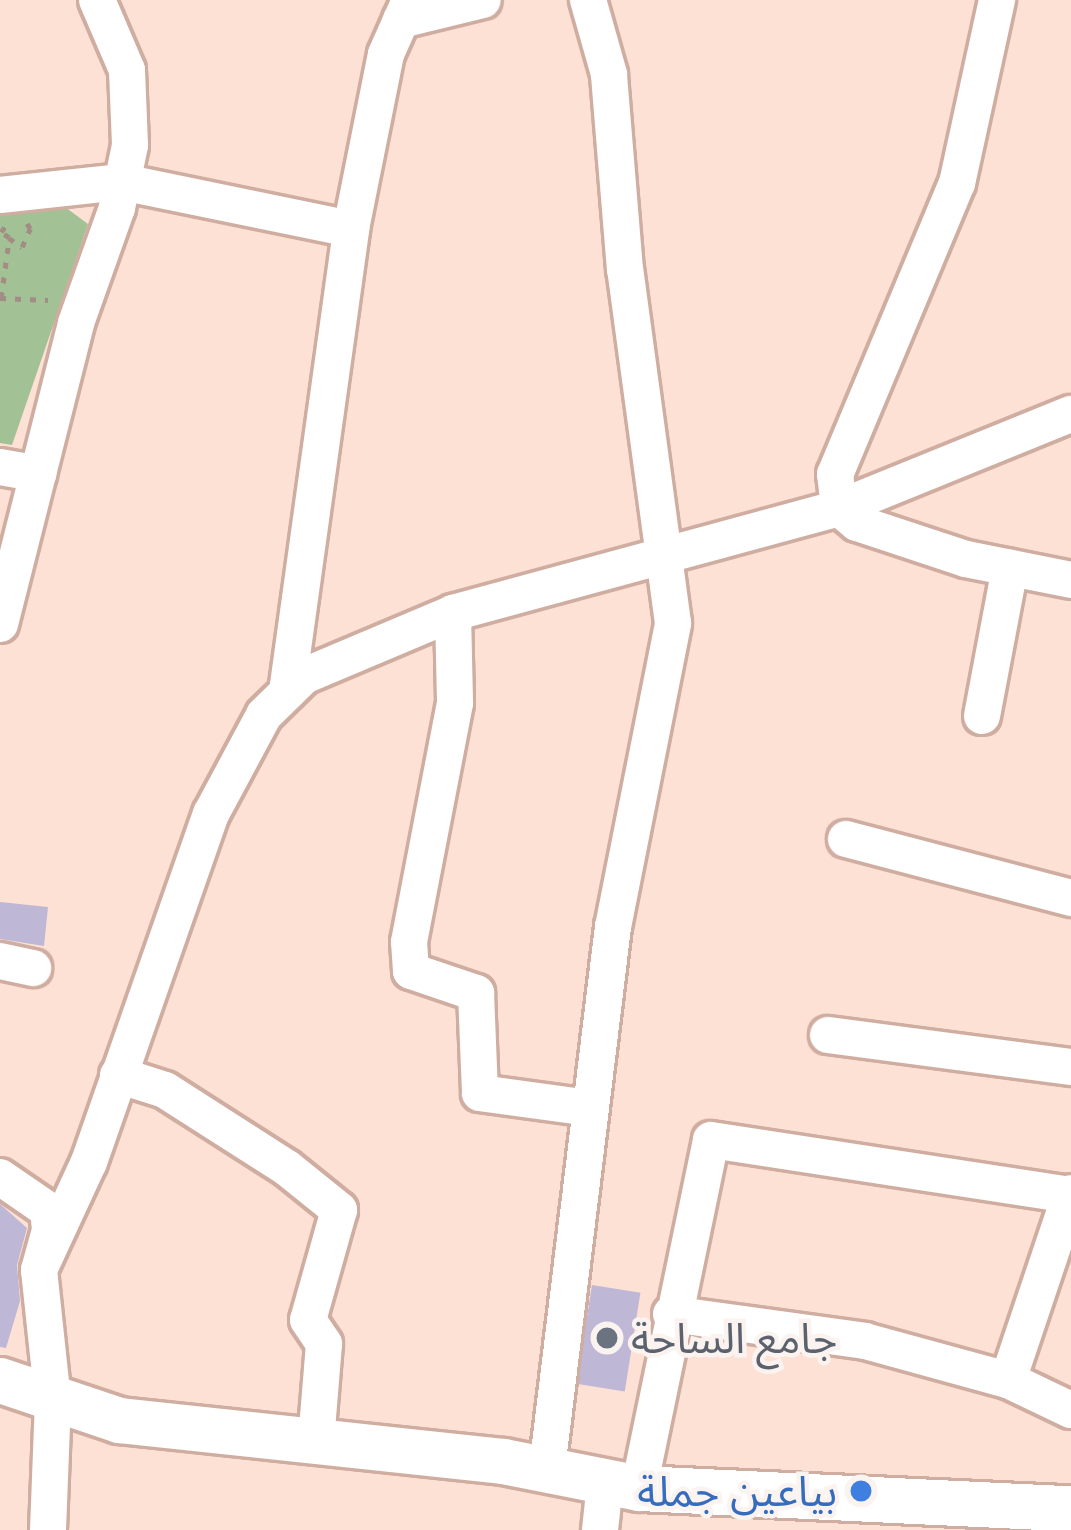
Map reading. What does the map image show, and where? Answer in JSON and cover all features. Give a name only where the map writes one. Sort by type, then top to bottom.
[{"type":"main road","points":[[0,1380],[118,1420],[547,1469],[622,1486],[1071,1508]]},
{"type":"street","points":[[0,624],[130,145],[127,70],[97,0]]},
{"type":"street","points":[[287,692],[351,229],[386,54],[405,10],[483,0]]},
{"type":"street","points":[[547,1469],[614,927],[673,623],[626,270],[608,74],[588,0]]},
{"type":"street","points":[[997,0],[957,183],[835,474],[839,508],[857,523],[1010,568],[1071,580]]},
{"type":"street","points":[[0,194],[122,182],[351,229]]},
{"type":"street","points":[[39,1270],[89,1162],[211,814],[264,715],[304,676],[453,614],[839,508],[1071,414]]},
{"type":"street","points":[[0,466],[38,473]]},
{"type":"street","points":[[982,716],[1010,568]]},
{"type":"street","points":[[453,614],[455,703],[409,941],[410,971],[476,993],[480,1093],[590,1108]]},
{"type":"street","points":[[846,839],[1071,898]]},
{"type":"street","points":[[828,1035],[1071,1067]]},
{"type":"street","points":[[118,1075],[165,1090],[287,1168],[339,1210],[308,1320],[324,1344],[316,1441]]},
{"type":"street","points":[[600,1530],[622,1486],[671,1314],[711,1140],[1071,1194],[1007,1380]]},
{"type":"street","points":[[0,1177],[48,1210],[50,1229],[39,1270],[53,1400],[48,1530]]},
{"type":"street","points":[[671,1314],[865,1341],[1007,1380],[1071,1410]]},
{"type":"path","points":[[10,219],[26,220],[30,230],[22,247],[9,238],[2,232],[10,219]]},
{"type":"path","points":[[9,238],[1,298],[84,302]]},
{"type":"green space","points":[[61,204],[88,224],[12,445],[0,443],[0,212]]},
{"type":"building","points":[[0,902],[48,907],[44,946],[0,939]]},
{"type":"building","points":[[0,1204],[27,1228],[17,1265],[20,1301],[6,1348],[0,1347]]},
{"type":"building","name":"جامع الساحة","points":[[592,1285],[640,1293],[625,1391],[576,1384]]},
{"type":"place","name":"جامع الساحة","points":[[607,1338]]},
{"type":"place","name":"بياعين جملة","points":[[861,1491]]}]
